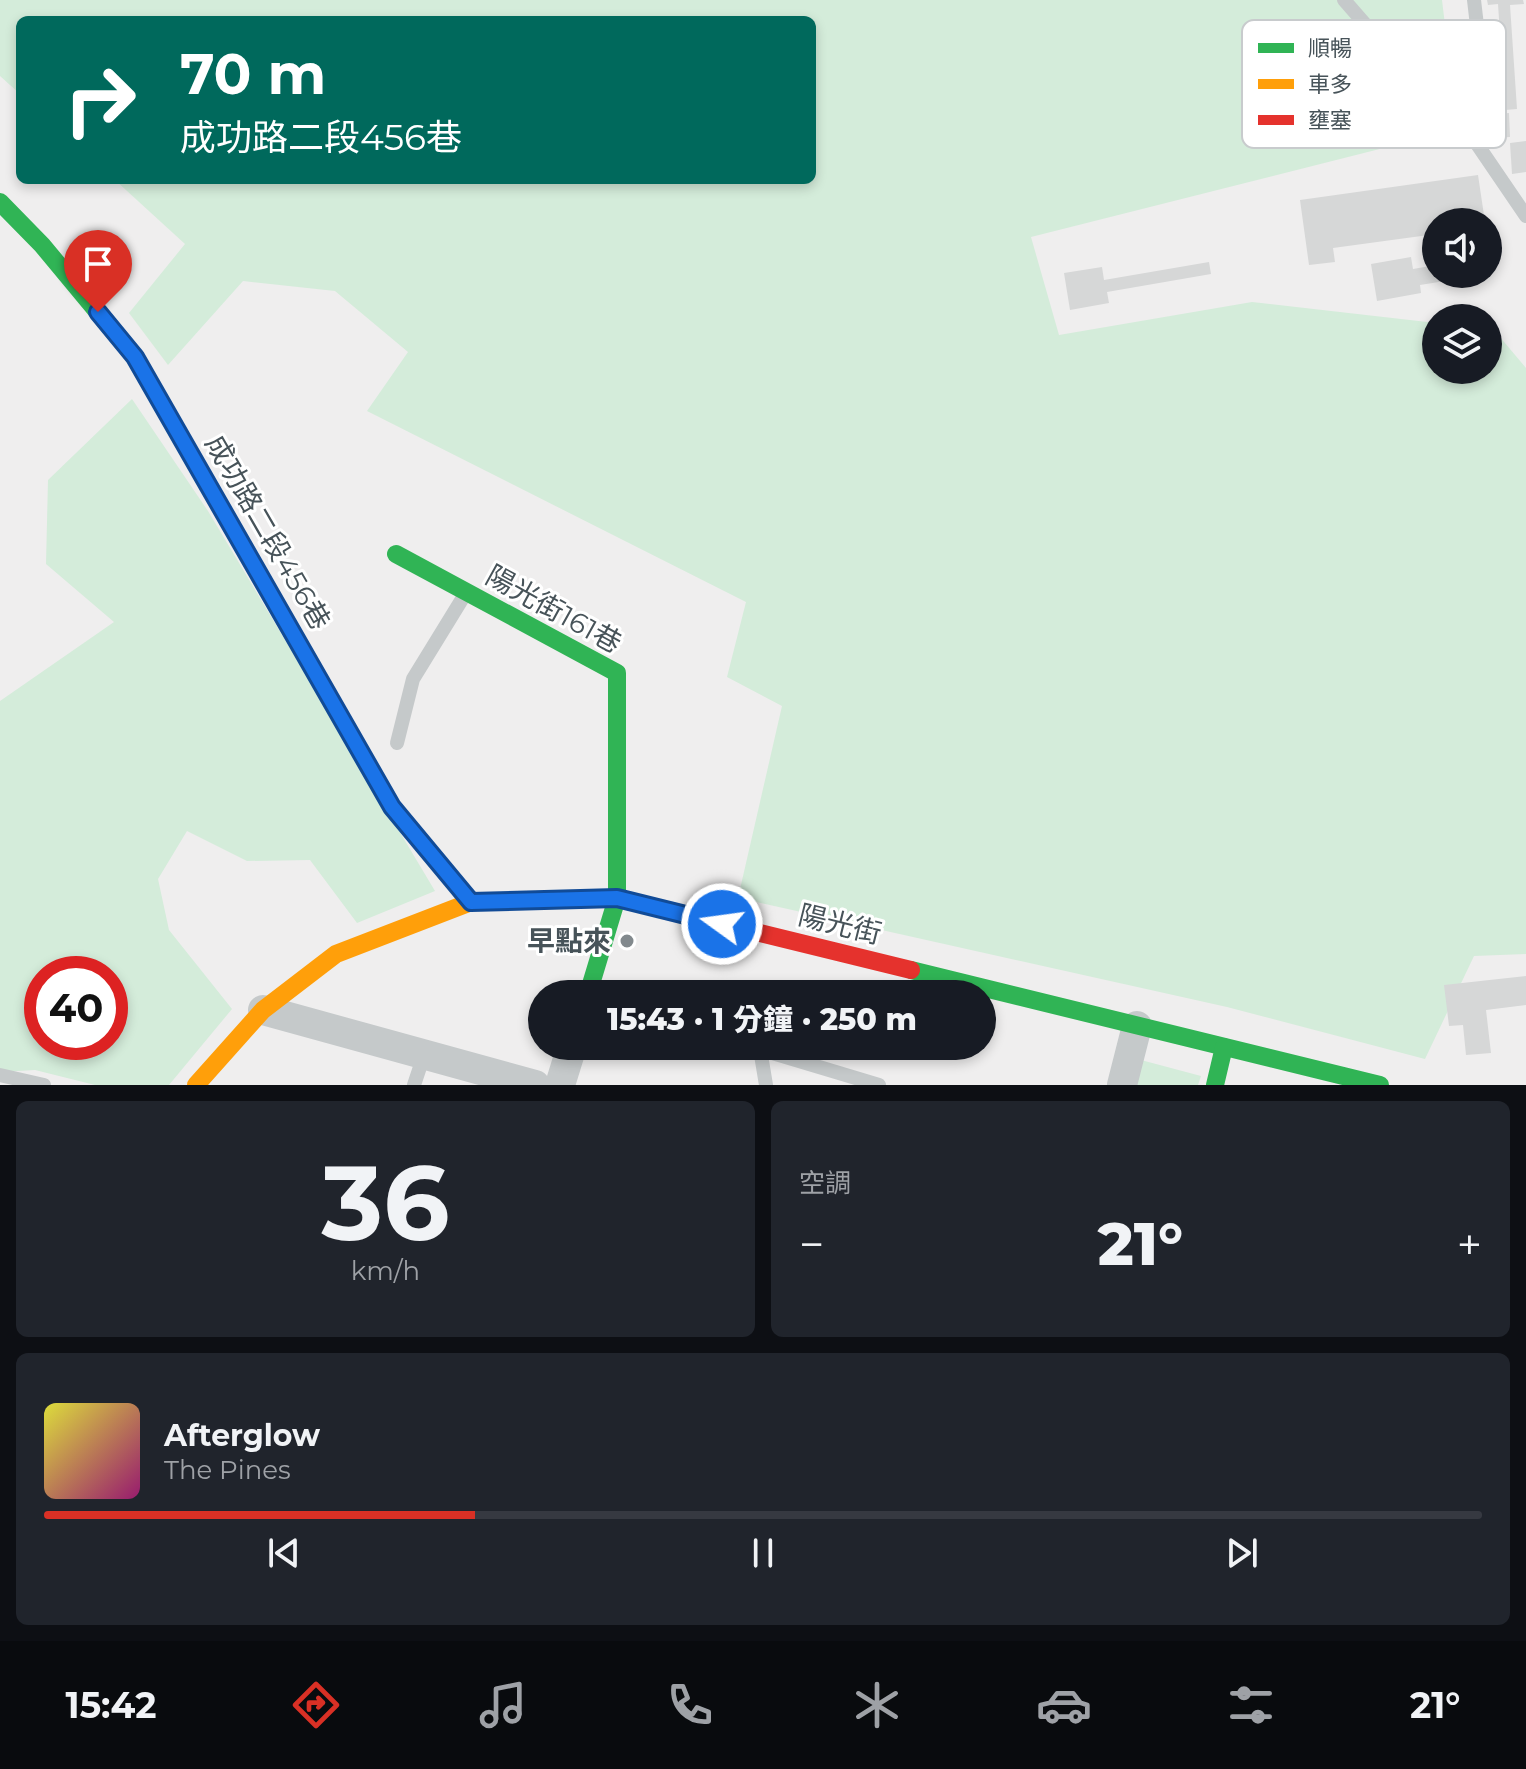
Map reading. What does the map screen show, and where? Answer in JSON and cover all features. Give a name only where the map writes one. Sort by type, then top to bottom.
[{"type":"street","name":"成功路二段456巷","points":[[0,202],[42,245],[135,357],[392,807],[471,902]]},
{"type":"street","name":"陽光街161巷","points":[[396,554],[617,673],[617,898]]},
{"type":"street","name":"陽光街","points":[[196,1085],[263,1010],[336,954],[471,902],[617,898],[1380,1085]]},
{"type":"street","points":[[592,980],[617,898]]},
{"type":"street","points":[[263,1010],[535,1085]]},
{"type":"street","points":[[1122,1085],[1137,1026]]},
{"type":"street","points":[[1215,1085],[1224,1047]]},
{"type":"street","points":[[560,1085],[568,1060]]},
{"type":"lane","points":[[1344,0],[1361,20]]},
{"type":"lane","points":[[1474,0],[1476,20]]},
{"type":"lane","points":[[1480,148],[1526,216]]},
{"type":"lane","points":[[397,743],[413,679],[466,592]]},
{"type":"lane","points":[[414,1085],[424,1055]]},
{"type":"lane","points":[[759,1060],[766,1085]]},
{"type":"lane","points":[[795,1060],[879,1085]]},
{"type":"lane","points":[[0,1075],[44,1085]]},
{"type":"green space","points":[[0,0],[1442,0],[1444,20],[1242,20],[1242,148],[1384,148],[1031,237],[1059,335],[1252,302],[1422,321],[1422,384],[1502,384],[1502,340],[1526,368],[1526,954],[1474,956],[1425,1059],[1227,1007],[738,898],[782,706],[727,677],[746,602],[367,411],[408,352],[335,291],[243,281],[168,365],[129,313],[185,244],[119,184],[816,184],[816,16],[16,16],[16,90],[0,76]]},
{"type":"green space","points":[[132,399],[208,511],[435,891],[357,923],[310,860],[247,861],[187,831],[158,879],[169,930],[232,1009],[169,1085],[95,1085],[35,1070],[0,1072],[0,701],[114,622],[46,564],[48,480]]},
{"type":"green space","points":[[1141,1060],[1201,1076],[1198,1085],[1134,1085]]},
{"type":"building","points":[[1487,0],[1523,0],[1524,4],[1510,5],[1517,109],[1506,110],[1506,20],[1499,20],[1498,4],[1488,5]]},
{"type":"building","points":[[1506,113],[1509,113],[1510,137],[1506,137]]},
{"type":"building","points":[[1526,141],[1526,172],[1512,174],[1510,143]]},
{"type":"building","points":[[1478,175],[1483,208],[1422,208],[1422,236],[1333,248],[1335,262],[1309,265],[1300,200]]},
{"type":"building","points":[[1411,257],[1413,269],[1422,267],[1421,293],[1377,301],[1371,264]]},
{"type":"building","points":[[1209,262],[1211,274],[1107,292],[1109,303],[1070,310],[1064,273],[1102,267],[1104,280]]},
{"type":"building","points":[[1526,976],[1526,1005],[1486,1010],[1491,1053],[1466,1055],[1463,1025],[1449,1026],[1444,985]]},
{"type":"traffic: fast","points":[[0,202],[42,245],[135,357],[352,737]]},
{"type":"traffic: fast","points":[[396,554],[617,673],[617,898],[592,980]]},
{"type":"traffic: fast","points":[[911,970],[1380,1085]]},
{"type":"traffic: fast","points":[[1215,1085],[1224,1047]]},
{"type":"traffic: slow","points":[[196,1085],[263,1010],[336,954],[471,902],[617,898],[666,910]]},
{"type":"traffic: jam","points":[[352,737],[392,807],[471,902]]},
{"type":"traffic: jam","points":[[666,910],[911,970]]},
{"type":"place","name":"早點來","points":[[627,941]]},
{"type":"route","points":[[98,312],[135,357],[392,807],[471,902],[617,898],[722,924]]}]
